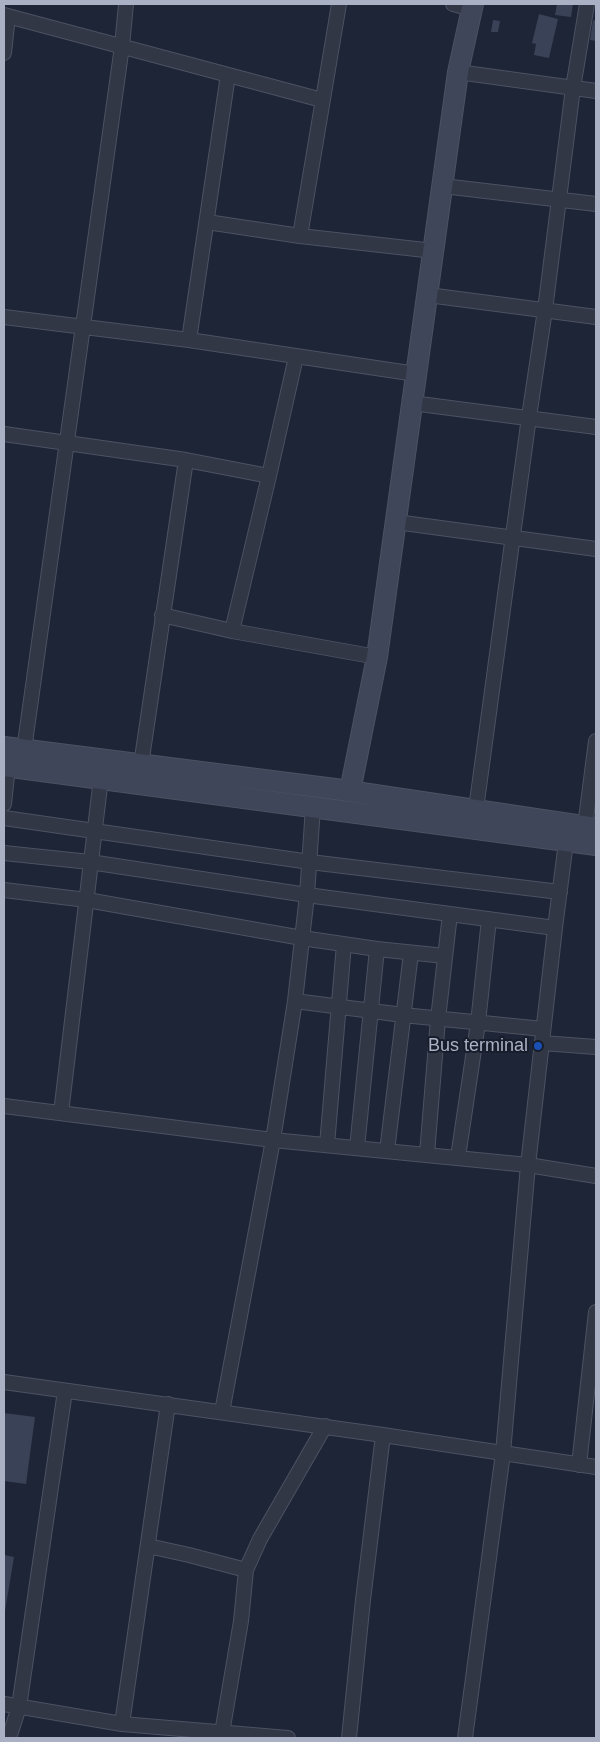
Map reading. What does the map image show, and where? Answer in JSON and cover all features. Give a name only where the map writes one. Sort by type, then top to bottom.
[{"type":"street","points":[[24,750],[122,46],[126,4]]},
{"type":"street","points":[[300,236],[339,4]]},
{"type":"street","points":[[476,810],[512,537],[545,310],[573,88],[587,4]]},
{"type":"street","points":[[222,1412],[273,1140],[295,1001],[310,862],[322,809],[343,790],[377,657],[443,186],[466,5]]},
{"type":"street","points":[[4,53],[6,16],[322,100]]},
{"type":"street","points":[[458,72],[596,91]]},
{"type":"street","points":[[189,340],[228,75]]},
{"type":"street","points":[[443,186],[596,204]]},
{"type":"street","points":[[207,222],[300,236],[434,251]]},
{"type":"street","points":[[428,295],[596,317]]},
{"type":"street","points":[[4,318],[189,340],[416,374]]},
{"type":"street","points":[[232,631],[296,357]]},
{"type":"street","points":[[412,403],[596,427]]},
{"type":"street","points":[[4,434],[186,460],[269,476]]},
{"type":"street","points":[[140,765],[186,460]]},
{"type":"street","points":[[396,522],[596,549]]},
{"type":"street","points":[[162,616],[232,631],[377,657]]},
{"type":"street","points":[[465,1738],[503,1453],[528,1165],[555,928],[560,892],[585,837],[596,741]]},
{"type":"street","points":[[5,760],[24,750],[343,790],[476,810],[585,837]]},
{"type":"street","points":[[5,760],[101,778],[322,809],[585,837]]},
{"type":"street","points":[[4,804],[5,760]]},
{"type":"street","points":[[61,1113],[101,778]]},
{"type":"street","points":[[4,818],[310,862],[560,892]]},
{"type":"street","points":[[4,853],[90,862],[307,895],[555,928]]},
{"type":"street","points":[[4,890],[87,900],[302,938],[377,949],[445,956]]},
{"type":"street","points":[[428,1154],[438,1019],[450,914]]},
{"type":"street","points":[[458,1157],[478,1023],[489,919]]},
{"type":"street","points":[[327,1145],[344,944]]},
{"type":"street","points":[[357,1148],[377,949]]},
{"type":"street","points":[[388,1151],[411,953]]},
{"type":"street","points":[[295,1001],[478,1023],[596,1047]]},
{"type":"street","points":[[4,1106],[273,1140],[528,1165],[596,1176]]},
{"type":"street","points":[[579,1464],[596,1312]]},
{"type":"street","points":[[4,1382],[325,1426],[596,1467]]},
{"type":"street","points":[[9,1738],[19,1707],[65,1391]]},
{"type":"street","points":[[122,1724],[168,1404]]},
{"type":"street","points":[[222,1733],[241,1621],[246,1570],[260,1539],[325,1426]]},
{"type":"street","points":[[349,1738],[363,1600],[384,1435]]},
{"type":"street","points":[[148,1546],[246,1570]]},
{"type":"street","points":[[4,1704],[122,1724],[165,1734],[222,1733],[288,1738]]},
{"type":"building","points":[[557,4],[573,4],[571,17],[555,15]]},
{"type":"building","points":[[539,14],[558,19],[549,58],[534,55],[536,44],[532,43]]},
{"type":"building","points":[[493,20],[500,21],[498,32],[491,32]]},
{"type":"building","points":[[593,20],[596,21],[596,41],[590,40]]},
{"type":"building","points":[[4,1413],[35,1417],[26,1484],[4,1481]]},
{"type":"building","points":[[4,1555],[14,1557],[5,1611],[4,1611]]},
{"type":"place","name":"Bus terminal","points":[[538,1046]]}]
